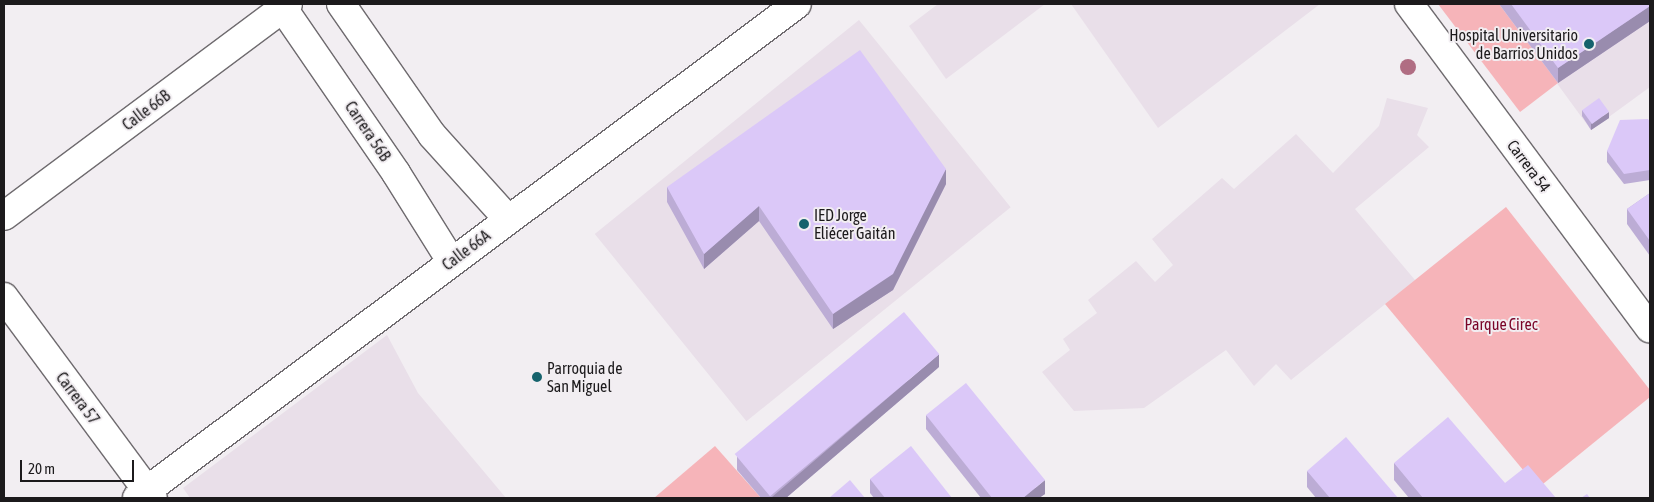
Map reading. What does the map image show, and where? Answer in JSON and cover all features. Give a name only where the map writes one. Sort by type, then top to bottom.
[{"type":"street","points":[[341,4],[432,135],[508,218]]},
{"type":"street","name":"Calle 66A","points":[[146,496],[508,218],[797,4]]},
{"type":"street","name":"Carrera 54","points":[[1409,4],[1650,328]]},
{"type":"street","name":"Calle 66B","points":[[4,216],[284,5]]},
{"type":"street","name":"Carrera 56B","points":[[284,5],[452,261]]},
{"type":"street","name":"Carrera 57","points":[[4,297],[146,496]]},
{"type":"shaded area","points":[[938,4],[1045,4],[946,79],[909,26]]},
{"type":"shaded area","points":[[1071,4],[1320,4],[1158,128]]},
{"type":"shaded area","name":"Hospital Universitario de Barrios Unidos","points":[[1499,4],[1650,4],[1650,87],[1591,130]]},
{"type":"shaded area","name":"IED Jorge Eliécer Gaitán","points":[[859,20],[1011,207],[746,421],[595,234]]},
{"type":"shaded area","points":[[1387,98],[1428,108],[1417,135],[1429,147],[1355,209],[1415,280],[1291,380],[1276,364],[1254,386],[1226,350],[1144,408],[1074,411],[1042,372],[1070,350],[1063,339],[1097,313],[1088,300],[1136,261],[1155,282],[1173,265],[1152,239],[1222,178],[1234,189],[1296,134],[1333,173],[1379,126]]},
{"type":"shaded area","points":[[387,335],[418,393],[506,498],[190,498],[183,488]]},
{"type":"green space","points":[[1438,4],[1499,4],[1558,83],[1520,112]]},
{"type":"green space","name":"Parque Cirec","points":[[1506,207],[1650,390],[1650,397],[1538,488],[1385,304]]},
{"type":"green space","points":[[715,446],[761,498],[654,498]]},
{"type":"building","points":[[1511,4],[1650,4],[1650,6],[1558,68]]},
{"type":"building","points":[[860,50],[946,169],[893,274],[833,314],[759,206],[704,254],[667,187]]},
{"type":"building","points":[[1599,98],[1609,112],[1592,124],[1582,110]]},
{"type":"building","points":[[1648,119],[1650,122],[1650,170],[1624,174],[1607,151],[1620,120]]},
{"type":"building","points":[[1650,193],[1650,241],[1627,209]]},
{"type":"building","points":[[904,312],[939,354],[770,496],[735,454]]},
{"type":"building","points":[[966,383],[1045,480],[1023,498],[992,498],[926,415]]},
{"type":"building","points":[[1448,417],[1505,483],[1528,465],[1556,498],[1423,498],[1394,463]]},
{"type":"building","points":[[1346,437],[1398,498],[1330,498],[1307,471]]},
{"type":"building","points":[[911,446],[952,498],[885,498],[870,479]]},
{"type":"building","points":[[850,480],[865,498],[829,498]]},
{"type":"building","points":[[1587,494],[1590,498],[1581,498]]},
{"type":"place","name":"Hospital Universitario de Barrios Unidos","points":[[1589,44]]},
{"type":"place","name":"IED Jorge Eliécer Gaitán","points":[[804,224]]},
{"type":"place","name":"Parroquia de San Miguel","points":[[537,377]]}]
